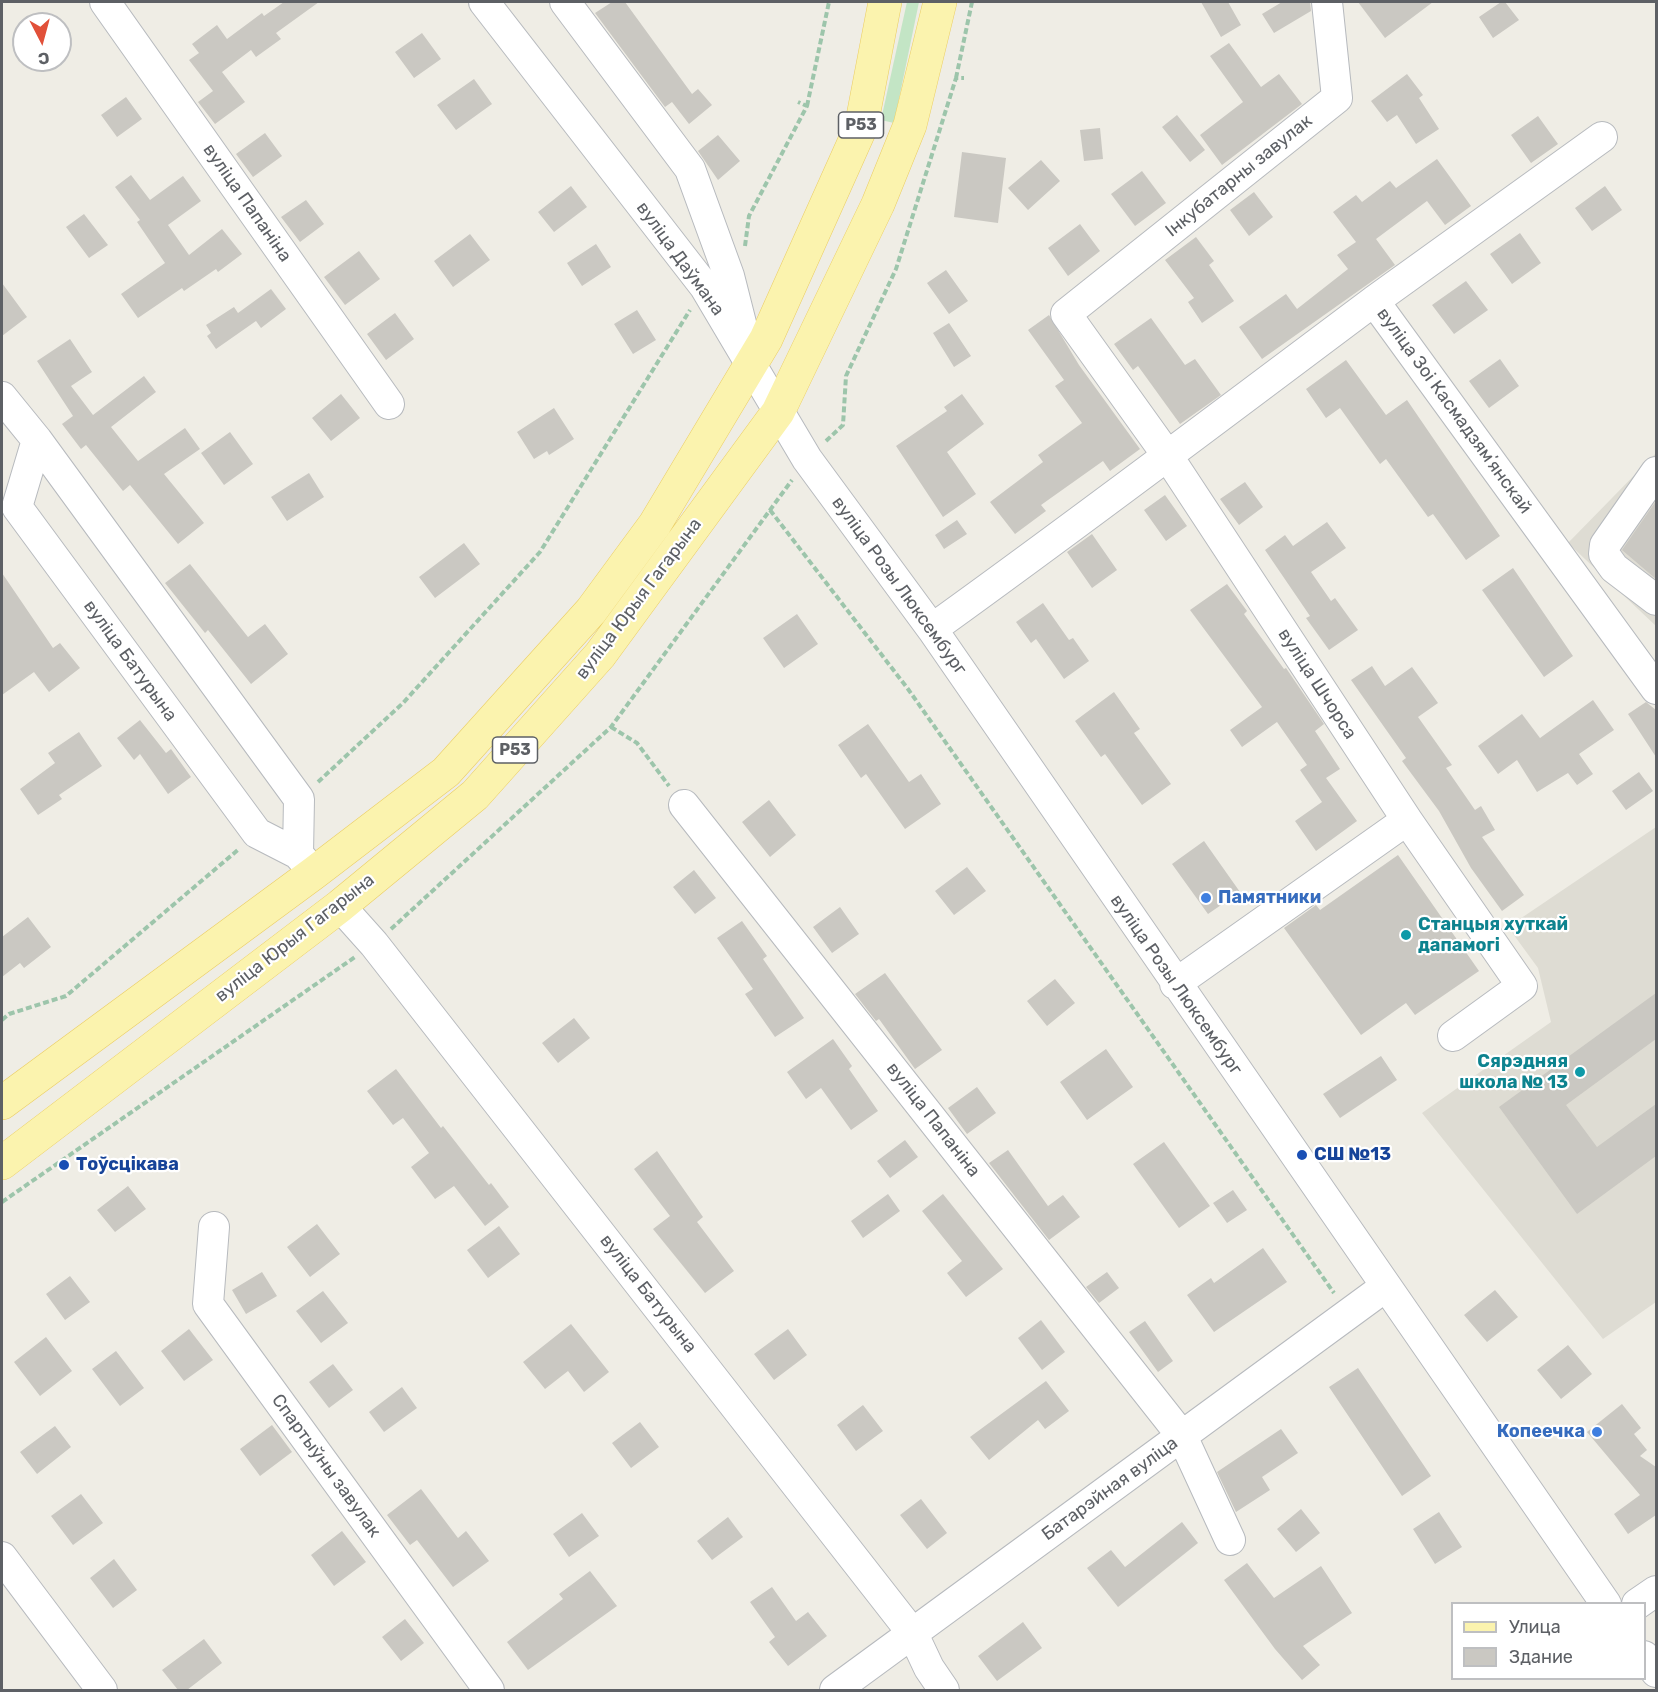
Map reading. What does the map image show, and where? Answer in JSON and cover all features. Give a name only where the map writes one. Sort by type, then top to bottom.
[{"type":"main road","name":"вуліца Юрыя Гагарына","points":[[2,1103],[306,864],[446,772],[591,611],[655,524],[770,329],[861,127],[885,2]]},
{"type":"main road","name":"вуліца Юрыя Гагарына","points":[[2,1163],[340,906],[475,795],[600,656],[778,412],[878,204],[906,135],[940,2]]},
{"type":"street","name":"вуліца Папаніна","points":[[105,2],[388,404]]},
{"type":"street","name":"вуліца Даўмана","points":[[484,2],[705,286],[750,364]]},
{"type":"street","name":"вуліца Даўмана","points":[[565,2],[690,169],[729,276],[750,364]]},
{"type":"street","name":"Інкубатарны завулак","points":[[1066,314],[1337,98],[1327,2]]},
{"type":"street","name":"вуліца Зоі Касмадзямʼянскай","points":[[1602,137],[1374,301],[1656,689]]},
{"type":"street","points":[[932,629],[1096,512],[1167,455],[1374,301]]},
{"type":"street","name":"вуліца Шчорса","points":[[1066,314],[1167,455],[1407,820],[1522,986],[1453,1036]]},
{"type":"street","name":"вуліца Розы Люксембург","points":[[750,364],[807,459],[932,629],[1175,984],[1605,1602]]},
{"type":"street","points":[[2,396],[38,440],[299,799],[306,864]]},
{"type":"street","name":"вуліца Батурына","points":[[38,440],[17,507],[256,833],[306,864]]},
{"type":"street","points":[[1656,472],[1605,544],[1604,554],[1614,568],[1656,600]]},
{"type":"street","name":"вуліца Папаніна","points":[[684,805],[1182,1436],[1230,1540]]},
{"type":"street","points":[[1175,984],[1407,820]]},
{"type":"street","name":"вуліца Батурына","points":[[340,906],[374,944],[913,1634],[929,1668],[944,1690]]},
{"type":"street","name":"Спартыўны завулак","points":[[214,1227],[208,1304],[489,1690]]},
{"type":"street","name":"Батарэйная вуліца","points":[[835,1690],[1385,1287]]},
{"type":"street","points":[[2,1557],[102,1690]]},
{"type":"street","points":[[1640,1602],[1656,1591]]},
{"type":"street","points":[[1646,1659],[1656,1672]]},
{"type":"path","points":[[749,216],[807,106],[829,2]]},
{"type":"path","points":[[2,1202],[374,944],[612,727],[807,459],[843,425],[846,376],[896,269],[956,78],[972,2]]},
{"type":"path","points":[[956,78],[964,78]]},
{"type":"path","points":[[798,102],[807,106]]},
{"type":"path","points":[[299,799],[403,703],[540,552],[705,286]]},
{"type":"path","points":[[770,510],[908,689],[1348,1313]]},
{"type":"path","points":[[612,727],[637,743],[684,805]]},
{"type":"path","points":[[2,1020],[9,1014],[66,996],[256,833]]},
{"type":"shaded area","points":[[1656,453],[1656,626],[1568,543]]},
{"type":"shaded area","points":[[1656,827],[1656,1302],[1603,1339],[1422,1113],[1551,1022],[1538,968],[1508,927]]},
{"type":"green space","points":[[907,2],[919,2],[894,123],[881,120]]},
{"type":"building","points":[[284,2],[319,2],[276,33],[281,39],[256,57],[251,50],[222,72],[245,102],[215,124],[198,102],[213,91],[189,60],[199,53],[192,44],[217,25],[227,39],[262,13],[264,16]]},
{"type":"building","points":[[612,2],[625,2],[692,94],[698,89],[712,105],[689,124],[672,102],[665,107],[595,13]]},
{"type":"building","points":[[1201,2],[1228,2],[1241,25],[1221,37]]},
{"type":"building","points":[[1282,2],[1310,2],[1311,11],[1274,33],[1262,14]]},
{"type":"building","points":[[1358,2],[1433,2],[1385,38]]},
{"type":"building","points":[[1501,2],[1505,2],[1519,20],[1493,38],[1479,17]]},
{"type":"building","points":[[422,33],[441,59],[414,78],[395,52]]},
{"type":"building","points":[[1229,43],[1261,87],[1279,74],[1302,104],[1222,165],[1200,135],[1243,102],[1210,56]]},
{"type":"building","points":[[1407,74],[1423,95],[1419,98],[1439,129],[1416,144],[1397,115],[1387,122],[1371,101]]},
{"type":"building","points":[[474,79],[492,104],[456,130],[437,105]]},
{"type":"building","points":[[126,97],[142,119],[117,137],[101,115]]},
{"type":"building","points":[[1177,115],[1205,150],[1190,162],[1162,127]]},
{"type":"building","points":[[1538,116],[1558,144],[1531,163],[1511,135]]},
{"type":"building","points":[[1100,128],[1103,159],[1084,161],[1080,130]]},
{"type":"building","points":[[265,133],[282,156],[253,177],[236,154]]},
{"type":"building","points":[[718,135],[740,161],[718,180],[698,151]]},
{"type":"building","points":[[962,152],[1006,158],[998,223],[954,217]]},
{"type":"building","points":[[1437,159],[1471,206],[1445,225],[1427,201],[1376,239],[1395,265],[1262,359],[1239,327],[1286,294],[1297,309],[1348,269],[1337,255],[1356,242],[1333,212],[1356,195],[1362,202],[1390,181],[1396,188]]},
{"type":"building","points":[[1041,160],[1060,181],[1028,210],[1008,188]]},
{"type":"building","points":[[1142,171],[1166,203],[1135,226],[1111,194]]},
{"type":"building","points":[[131,175],[150,200],[183,176],[201,201],[168,225],[189,255],[222,229],[242,254],[218,272],[216,269],[184,291],[182,288],[138,318],[121,294],[165,263],[137,222],[140,220],[115,187]]},
{"type":"building","points":[[571,186],[587,207],[554,232],[538,212]]},
{"type":"building","points":[[1605,186],[1622,210],[1592,231],[1575,208]]},
{"type":"building","points":[[1254,192],[1273,217],[1249,236],[1230,210]]},
{"type":"building","points":[[306,200],[324,224],[300,242],[281,217]]},
{"type":"building","points":[[84,214],[108,245],[89,258],[66,227]]},
{"type":"building","points":[[1080,224],[1100,251],[1068,276],[1048,248]]},
{"type":"building","points":[[1520,233],[1541,263],[1512,284],[1490,254]]},
{"type":"building","points":[[470,234],[490,260],[453,287],[434,261]]},
{"type":"building","points":[[1196,237],[1214,261],[1209,265],[1234,301],[1202,323],[1188,302],[1194,298],[1165,260]]},
{"type":"building","points":[[596,244],[611,267],[582,286],[567,263]]},
{"type":"building","points":[[359,251],[380,279],[345,305],[324,277]]},
{"type":"building","points":[[946,270],[968,301],[949,314],[927,283]]},
{"type":"building","points":[[1466,281],[1488,310],[1454,334],[1432,305]]},
{"type":"building","points":[[2,283],[27,317],[2,336]]},
{"type":"building","points":[[271,289],[286,309],[261,328],[256,321],[216,349],[207,336],[211,333],[206,325],[234,307],[238,313]]},
{"type":"building","points":[[637,310],[656,340],[633,354],[614,324]]},
{"type":"building","points":[[395,313],[414,339],[386,360],[367,334]]},
{"type":"building","points":[[1049,315],[1079,365],[1140,449],[1110,471],[1103,461],[1041,505],[1046,511],[1015,534],[990,502],[1043,462],[1038,455],[1082,423],[1055,386],[1064,380],[1028,330]]},
{"type":"building","points":[[1151,318],[1185,365],[1195,359],[1221,395],[1180,424],[1138,366],[1133,370],[1114,344]]},
{"type":"building","points":[[949,323],[971,356],[954,367],[933,333]]},
{"type":"building","points":[[70,339],[92,372],[71,386],[93,415],[144,376],[156,392],[111,427],[138,461],[185,428],[200,449],[164,474],[204,523],[178,544],[130,485],[123,491],[86,445],[81,449],[62,424],[73,416],[37,361]]},
{"type":"building","points":[[1500,359],[1519,386],[1489,408],[1469,381]]},
{"type":"building","points":[[1346,360],[1386,415],[1407,400],[1500,536],[1466,560],[1433,514],[1428,517],[1386,459],[1380,464],[1340,408],[1326,418],[1306,389]]},
{"type":"building","points":[[341,394],[360,418],[331,441],[312,418]]},
{"type":"building","points":[[962,394],[984,424],[947,452],[976,494],[943,517],[896,446],[947,411],[944,407]]},
{"type":"building","points":[[554,408],[574,439],[549,455],[547,451],[534,459],[517,432]]},
{"type":"building","points":[[230,432],[253,464],[224,485],[201,453]]},
{"type":"building","points":[[309,473],[324,497],[287,521],[271,497]]},
{"type":"building","points":[[1245,482],[1263,507],[1239,525],[1220,499]]},
{"type":"building","points":[[1165,495],[1187,526],[1166,541],[1144,510]]},
{"type":"building","points":[[1656,501],[1656,579],[1622,550]]},
{"type":"building","points":[[957,520],[967,534],[944,549],[935,535]]},
{"type":"building","points":[[1327,522],[1346,548],[1311,572],[1331,601],[1335,598],[1358,630],[1329,650],[1306,618],[1310,616],[1265,550],[1285,535],[1293,546]]},
{"type":"building","points":[[1092,534],[1117,570],[1092,588],[1067,552]]},
{"type":"building","points":[[464,543],[480,564],[435,598],[419,577]]},
{"type":"building","points":[[190,564],[248,637],[265,624],[288,654],[251,684],[208,630],[205,633],[165,583]]},
{"type":"building","points":[[1513,568],[1573,656],[1544,677],[1482,590]]},
{"type":"building","points":[[2,573],[53,648],[60,643],[80,668],[49,692],[34,672],[2,695]]},
{"type":"building","points":[[1227,584],[1247,611],[1244,614],[1284,669],[1286,668],[1324,724],[1315,731],[1340,769],[1326,778],[1357,821],[1316,851],[1295,821],[1322,802],[1300,770],[1307,765],[1277,722],[1242,747],[1230,730],[1262,707],[1190,610]]},
{"type":"building","points":[[1043,603],[1069,640],[1073,638],[1089,661],[1064,679],[1036,639],[1031,643],[1016,622]]},
{"type":"building","points":[[797,614],[818,644],[784,668],[763,638]]},
{"type":"building","points":[[1372,666],[1385,686],[1412,667],[1438,703],[1418,717],[1452,765],[1446,768],[1475,810],[1481,806],[1495,830],[1482,837],[1524,895],[1502,911],[1471,868],[1439,811],[1402,761],[1406,758],[1351,680]]},
{"type":"building","points":[[1114,692],[1140,729],[1134,733],[1171,784],[1142,805],[1105,754],[1101,757],[1075,721]]},
{"type":"building","points":[[1593,700],[1614,730],[1579,754],[1593,774],[1577,785],[1568,773],[1537,792],[1517,760],[1498,774],[1478,746],[1522,714],[1540,738]]},
{"type":"building","points":[[1646,702],[1656,710],[1656,757],[1628,714]]},
{"type":"building","points":[[140,720],[166,753],[171,749],[191,777],[168,794],[140,754],[134,760],[117,738]]},
{"type":"building","points":[[868,724],[909,782],[921,774],[941,804],[905,829],[866,774],[861,778],[838,745]]},
{"type":"building","points":[[79,732],[102,766],[59,795],[62,799],[38,815],[20,789],[55,763],[48,753]]},
{"type":"building","points":[[1639,772],[1653,791],[1626,810],[1612,791]]},
{"type":"building","points":[[769,800],[796,835],[770,857],[742,822]]},
{"type":"building","points":[[1204,841],[1240,892],[1208,914],[1172,864]]},
{"type":"building","name":"Станцыя хуткай дапамогі","points":[[1398,855],[1479,971],[1415,1015],[1406,1003],[1361,1035],[1284,928],[1316,905],[1320,910]]},
{"type":"building","points":[[967,867],[986,891],[954,915],[935,891]]},
{"type":"building","points":[[694,870],[716,898],[695,914],[673,887]]},
{"type":"building","points":[[840,907],[859,934],[832,953],[813,927]]},
{"type":"building","points":[[28,917],[51,947],[24,968],[20,963],[2,977],[2,937]]},
{"type":"building","points":[[742,921],[767,956],[763,959],[804,1018],[775,1037],[745,994],[753,989],[717,938]]},
{"type":"building","points":[[885,973],[942,1050],[915,1069],[879,1019],[876,1021],[855,994]]},
{"type":"building","points":[[1055,979],[1075,1003],[1047,1026],[1027,1001]]},
{"type":"building","name":"Сярэдняя школа № 13","points":[[1656,993],[1656,1039],[1566,1105],[1597,1147],[1656,1104],[1656,1156],[1577,1214],[1499,1107]]},
{"type":"building","points":[[574,1018],[590,1038],[558,1063],[542,1043]]},
{"type":"building","points":[[833,1039],[852,1066],[849,1069],[878,1111],[851,1130],[821,1088],[806,1099],[787,1072]]},
{"type":"building","points":[[1106,1049],[1133,1087],[1087,1120],[1060,1082]]},
{"type":"building","points":[[1381,1056],[1397,1080],[1340,1118],[1323,1094]]},
{"type":"building","points":[[396,1069],[441,1128],[443,1126],[509,1207],[485,1226],[454,1186],[435,1199],[411,1167],[429,1153],[403,1118],[393,1125],[367,1091]]},
{"type":"building","points":[[977,1087],[996,1113],[967,1134],[948,1108]]},
{"type":"building","points":[[905,1140],[918,1157],[890,1178],[877,1161]]},
{"type":"building","points":[[1164,1142],[1210,1206],[1179,1228],[1133,1164]]},
{"type":"building","points":[[1008,1150],[1048,1206],[1063,1195],[1080,1217],[1049,1240],[989,1163]]},
{"type":"building","points":[[657,1151],[703,1217],[697,1222],[734,1271],[705,1293],[653,1229],[670,1216],[634,1169]]},
{"type":"building","points":[[128,1186],[146,1209],[115,1232],[97,1210]]},
{"type":"building","points":[[1233,1190],[1247,1210],[1227,1223],[1213,1203]]},
{"type":"building","points":[[888,1194],[900,1211],[863,1238],[851,1221]]},
{"type":"building","points":[[943,1194],[1003,1269],[966,1297],[947,1273],[962,1261],[922,1211]]},
{"type":"building","points":[[317,1224],[340,1254],[310,1277],[287,1247]]},
{"type":"building","points":[[499,1226],[520,1254],[488,1278],[467,1250]]},
{"type":"building","points":[[1263,1248],[1287,1282],[1214,1332],[1187,1295],[1211,1278],[1214,1283]]},
{"type":"building","points":[[262,1272],[277,1296],[246,1314],[232,1290]]},
{"type":"building","points":[[1107,1272],[1119,1288],[1099,1303],[1086,1287]]},
{"type":"building","points":[[70,1276],[90,1302],[65,1320],[46,1294]]},
{"type":"building","points":[[1495,1290],[1518,1317],[1487,1342],[1464,1315]]},
{"type":"building","points":[[323,1291],[348,1323],[321,1343],[296,1311]]},
{"type":"building","points":[[1041,1320],[1065,1352],[1042,1370],[1018,1338]]},
{"type":"building","points":[[1145,1321],[1173,1361],[1158,1372],[1129,1332]]},
{"type":"building","points":[[571,1324],[609,1372],[584,1392],[568,1371],[545,1389],[523,1362]]},
{"type":"building","points":[[189,1329],[213,1360],[184,1381],[161,1351]]},
{"type":"building","points":[[788,1329],[807,1355],[774,1380],[754,1354]]},
{"type":"building","points":[[46,1337],[72,1371],[40,1396],[14,1362]]},
{"type":"building","points":[[1568,1345],[1592,1374],[1561,1399],[1537,1370]]},
{"type":"building","points":[[116,1351],[144,1388],[120,1406],[92,1369]]},
{"type":"building","points":[[333,1364],[353,1390],[329,1408],[309,1382]]},
{"type":"building","points":[[1358,1368],[1431,1476],[1402,1496],[1329,1387]]},
{"type":"building","points":[[1046,1381],[1069,1411],[1045,1429],[1038,1420],[989,1460],[970,1437]]},
{"type":"building","points":[[402,1387],[417,1408],[384,1432],[369,1412]]},
{"type":"building","points":[[1622,1404],[1641,1428],[1634,1434],[1647,1450],[1640,1456],[1656,1467],[1656,1515],[1628,1534],[1614,1514],[1640,1495],[1587,1432]]},
{"type":"building","points":[[863,1405],[883,1431],[856,1451],[837,1425]]},
{"type":"building","points":[[640,1422],[659,1447],[631,1468],[612,1443]]},
{"type":"building","points":[[272,1425],[292,1452],[260,1476],[240,1449]]},
{"type":"building","points":[[55,1426],[71,1447],[37,1474],[20,1452]]},
{"type":"building","points":[[1281,1429],[1298,1453],[1262,1477],[1270,1490],[1236,1512],[1217,1472]]},
{"type":"building","points":[[421,1489],[458,1538],[466,1531],[489,1561],[453,1587],[417,1540],[410,1545],[387,1515]]},
{"type":"building","points":[[81,1494],[103,1523],[73,1545],[51,1516]]},
{"type":"building","points":[[921,1499],[947,1533],[927,1549],[900,1515]]},
{"type":"building","points":[[1301,1509],[1320,1533],[1296,1552],[1277,1529]]},
{"type":"building","points":[[1439,1512],[1462,1547],[1435,1564],[1413,1529]]},
{"type":"building","points":[[582,1513],[599,1536],[569,1557],[553,1534]]},
{"type":"building","points":[[728,1517],[743,1537],[712,1560],[697,1541]]},
{"type":"building","points":[[1182,1522],[1198,1543],[1118,1607],[1087,1568],[1111,1550],[1125,1567]]},
{"type":"building","points":[[342,1531],[366,1562],[334,1586],[311,1555]]},
{"type":"building","points":[[114,1559],[137,1590],[113,1608],[90,1578]]},
{"type":"building","points":[[1247,1563],[1274,1598],[1321,1566],[1352,1613],[1303,1646],[1320,1665],[1302,1680],[1275,1649],[1224,1580]]},
{"type":"building","points":[[590,1571],[617,1606],[528,1670],[507,1642],[563,1599],[559,1594]]},
{"type":"building","points":[[772,1587],[796,1621],[808,1612],[827,1636],[788,1666],[769,1642],[775,1637],[750,1602]]},
{"type":"building","points":[[405,1619],[424,1643],[401,1661],[382,1637]]},
{"type":"building","points":[[1023,1622],[1042,1648],[997,1681],[978,1656]]},
{"type":"building","points":[[204,1639],[222,1663],[187,1690],[178,1690],[162,1670]]},
{"type":"place","name":"Памятники","points":[[1206,898]]},
{"type":"place","name":"Станцыя хуткай дапамогі","points":[[1406,935]]},
{"type":"place","name":"Сярэдняя школа № 13","points":[[1580,1072]]},
{"type":"place","name":"СШ №13","points":[[1302,1155]]},
{"type":"place","name":"Тоўсцікава","points":[[64,1165]]},
{"type":"place","name":"Копеечка","points":[[1597,1432]]}]
